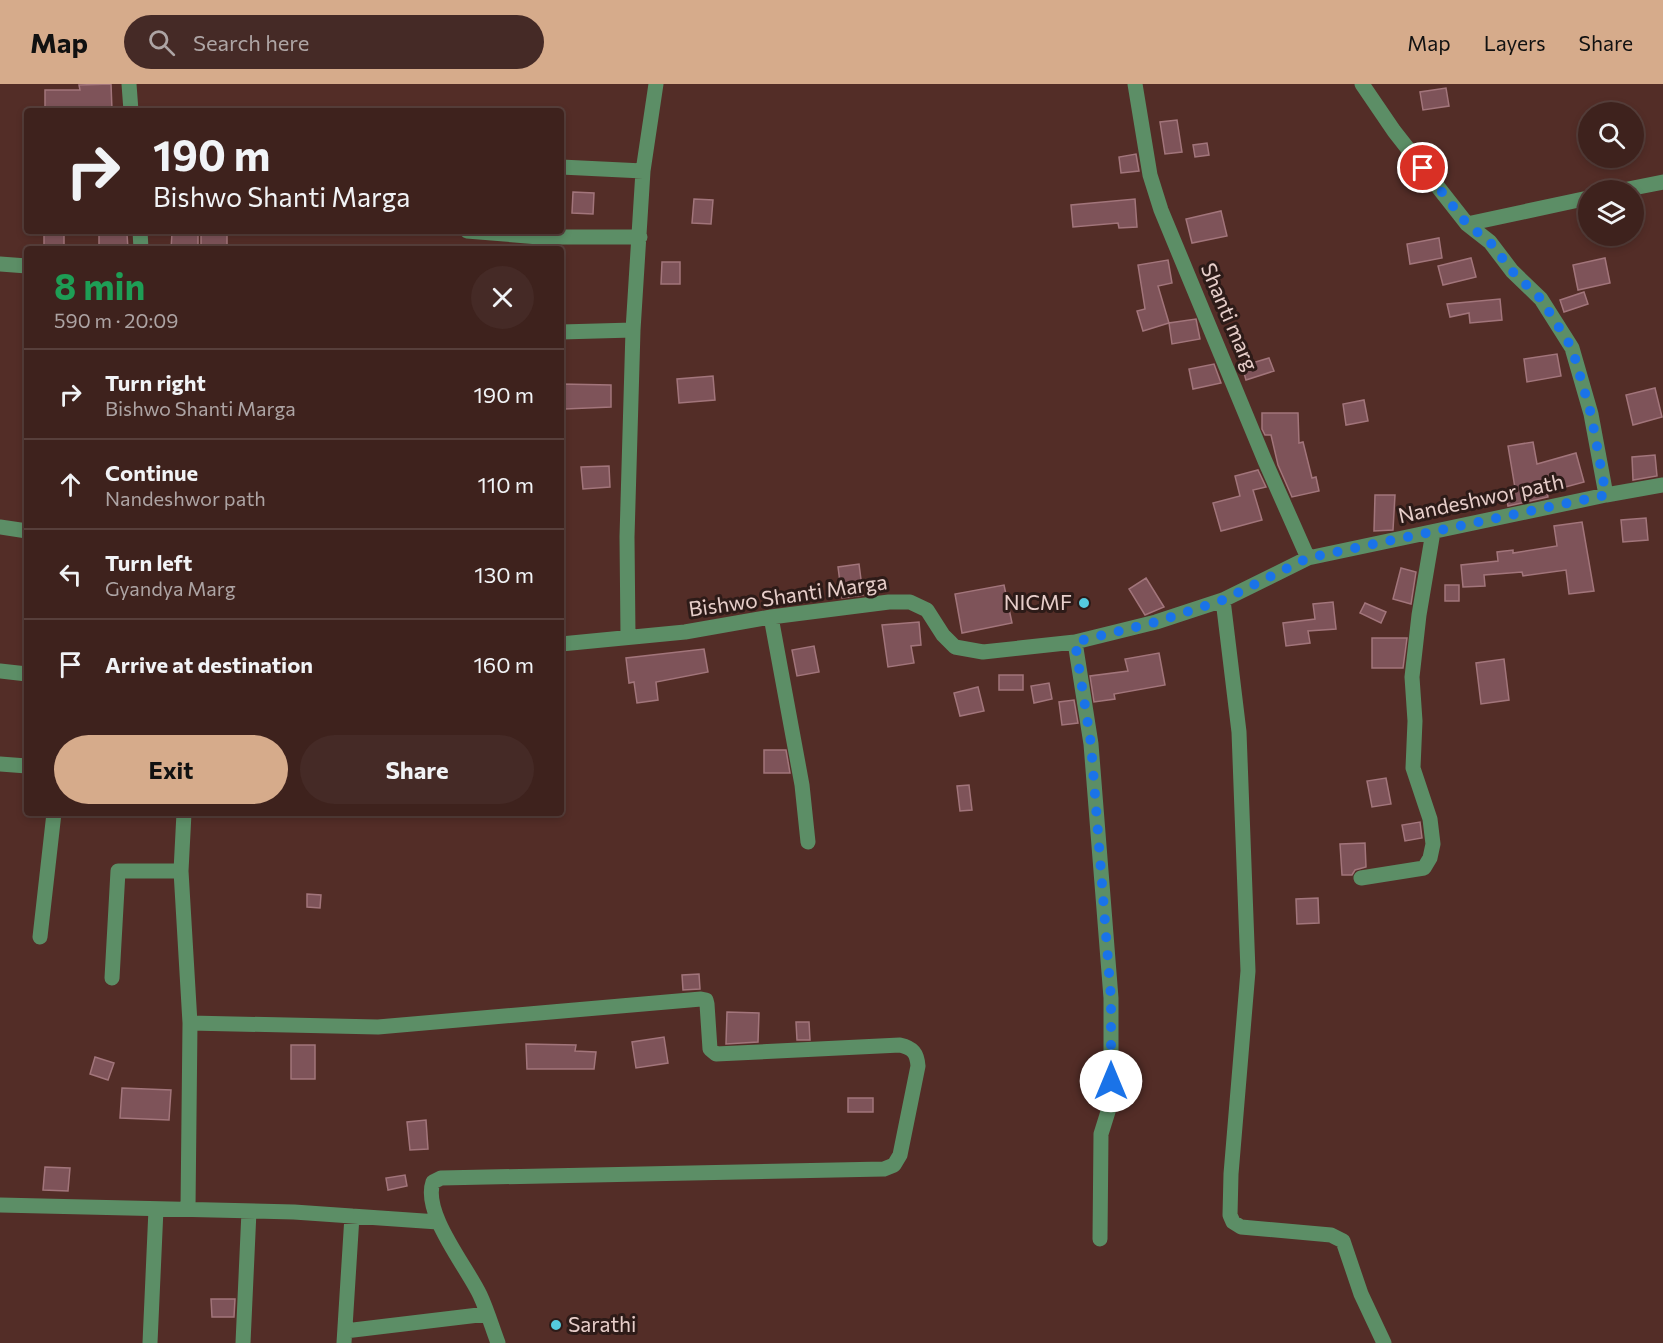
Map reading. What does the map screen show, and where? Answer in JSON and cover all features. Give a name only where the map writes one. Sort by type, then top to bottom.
[{"type":"street","points":[[129,84],[131,108]]},
{"type":"street","points":[[628,636],[627,537],[633,330],[643,171],[656,84]]},
{"type":"street","name":"Shanti marg","points":[[1135,84],[1150,175],[1161,210],[1265,461],[1308,558]]},
{"type":"street","points":[[1362,84],[1394,131],[1467,224],[1490,242],[1512,271],[1541,299],[1572,348],[1591,414],[1606,495]]},
{"type":"street","points":[[564,168],[643,171]]},
{"type":"street","points":[[1644,186],[1663,182]]},
{"type":"street","points":[[1467,224],[1578,200]]},
{"type":"street","points":[[503,234],[539,237],[640,237]]},
{"type":"street","points":[[0,264],[24,266]]},
{"type":"street","points":[[564,332],[633,330]]},
{"type":"street","name":"Nandeshwor path","points":[[1308,558],[1663,485]]},
{"type":"street","points":[[0,527],[24,531]]},
{"type":"street","points":[[1361,878],[1424,868],[1432,850],[1430,819],[1413,768],[1412,677],[1419,615],[1433,532]]},
{"type":"street","name":"Bishwo Shanti Marga","points":[[564,644],[685,632],[889,602],[910,602],[927,610],[943,635],[955,647],[983,652],[1075,642],[1156,622],[1223,600],[1308,558]]},
{"type":"street","points":[[1223,600],[1239,732],[1248,971],[1231,1174],[1230,1215],[1233,1222],[1241,1227],[1331,1236],[1343,1241],[1361,1294],[1384,1343]]},
{"type":"street","points":[[771,618],[802,785],[808,842]]},
{"type":"street","points":[[1075,642],[1091,744],[1111,998],[1111,1102],[1101,1134],[1100,1239]]},
{"type":"street","points":[[0,671],[24,674]]},
{"type":"street","points":[[0,764],[24,766]]},
{"type":"street","points":[[40,937],[54,816]]},
{"type":"street","points":[[184,816],[181,871],[190,1023],[188,1208]]},
{"type":"street","points":[[112,978],[118,871],[181,871]]},
{"type":"street","points":[[190,1023],[378,1027],[701,999],[706,1000],[710,1049],[716,1054],[900,1045],[910,1047],[917,1055],[918,1066],[900,1155],[894,1165],[884,1169],[441,1178],[433,1182],[430,1188],[438,1222],[480,1295],[498,1343]]},
{"type":"street","points":[[0,1205],[249,1210],[438,1222]]},
{"type":"street","points":[[150,1343],[156,1209]]},
{"type":"street","points":[[243,1343],[249,1210]]},
{"type":"street","points":[[352,1216],[344,1337],[487,1314]]},
{"type":"building","points":[[111,84],[112,108],[45,108],[45,90],[80,90],[79,85]]},
{"type":"building","points":[[1446,88],[1449,106],[1423,110],[1420,92]]},
{"type":"building","points":[[1177,120],[1182,152],[1165,154],[1160,122]]},
{"type":"building","points":[[1207,143],[1209,155],[1195,157],[1193,145]]},
{"type":"building","points":[[1136,154],[1139,171],[1121,173],[1119,157]]},
{"type":"building","points":[[573,192],[594,193],[593,214],[572,213]]},
{"type":"building","points":[[694,199],[713,200],[711,224],[692,223]]},
{"type":"building","points":[[1135,199],[1137,227],[1119,228],[1118,223],[1073,227],[1071,205]]},
{"type":"building","points":[[1221,211],[1227,236],[1192,243],[1186,219]]},
{"type":"building","points":[[44,234],[64,234],[64,246],[44,246]]},
{"type":"building","points":[[127,234],[128,246],[99,246],[99,235]]},
{"type":"building","points":[[172,234],[198,234],[198,246],[171,246]]},
{"type":"building","points":[[201,234],[227,234],[227,246],[201,245]]},
{"type":"building","points":[[1439,238],[1442,258],[1410,264],[1407,244]]},
{"type":"building","points":[[1471,258],[1476,277],[1443,285],[1438,266]]},
{"type":"building","points":[[1605,258],[1610,283],[1578,290],[1573,265]]},
{"type":"building","points":[[1168,260],[1172,283],[1158,286],[1169,323],[1143,331],[1137,311],[1145,309],[1138,265]]},
{"type":"building","points":[[662,262],[680,262],[680,284],[661,284]]},
{"type":"building","points":[[1584,292],[1588,304],[1564,312],[1560,300]]},
{"type":"building","points":[[1500,299],[1502,320],[1470,323],[1469,313],[1450,317],[1447,304]]},
{"type":"building","points":[[1196,319],[1200,339],[1172,344],[1169,323]]},
{"type":"building","points":[[1557,354],[1561,376],[1527,382],[1524,359]]},
{"type":"building","points":[[1269,358],[1274,371],[1246,380],[1242,366]]},
{"type":"building","points":[[1214,364],[1221,383],[1193,389],[1189,369]]},
{"type":"building","points":[[713,376],[715,400],[679,403],[677,379]]},
{"type":"building","points":[[564,384],[611,385],[611,407],[565,409]]},
{"type":"building","points":[[1655,388],[1662,417],[1633,425],[1626,395]]},
{"type":"building","points":[[1364,400],[1368,421],[1346,425],[1343,404]]},
{"type":"building","points":[[1262,413],[1298,413],[1299,443],[1303,442],[1312,478],[1316,477],[1319,491],[1292,497],[1278,465],[1271,435],[1265,435],[1262,429]]},
{"type":"building","points":[[1533,442],[1537,464],[1576,453],[1584,482],[1547,492],[1548,497],[1508,506],[1505,490],[1515,488],[1508,446]]},
{"type":"building","points":[[1655,455],[1657,476],[1633,480],[1632,457]]},
{"type":"building","points":[[609,466],[610,487],[583,489],[581,467]]},
{"type":"building","points":[[1258,470],[1266,487],[1253,490],[1262,520],[1221,531],[1213,503],[1240,496],[1235,476]]},
{"type":"building","points":[[1375,495],[1395,495],[1393,530],[1374,531]]},
{"type":"building","points":[[1646,518],[1648,540],[1623,542],[1621,520]]},
{"type":"building","points":[[1582,522],[1594,591],[1569,594],[1566,570],[1523,576],[1522,572],[1484,575],[1485,586],[1463,587],[1461,565],[1498,561],[1497,552],[1513,550],[1513,553],[1557,546],[1554,526]]},
{"type":"building","points":[[859,564],[863,595],[842,598],[838,567]]},
{"type":"building","points":[[1401,568],[1416,572],[1411,604],[1393,599]]},
{"type":"building","points":[[1146,578],[1164,607],[1145,615],[1129,589]]},
{"type":"building","points":[[1004,585],[1012,623],[962,633],[955,594]]},
{"type":"building","points":[[1445,585],[1459,585],[1459,601],[1445,601]]},
{"type":"building","points":[[1333,602],[1336,629],[1308,631],[1310,643],[1286,646],[1283,623],[1315,619],[1313,604]]},
{"type":"building","points":[[1365,603],[1386,612],[1381,623],[1360,613]]},
{"type":"building","points":[[919,622],[921,645],[911,646],[914,663],[888,667],[882,625]]},
{"type":"building","points":[[1372,638],[1407,638],[1403,668],[1372,668]]},
{"type":"building","points":[[814,646],[819,672],[797,676],[792,650]]},
{"type":"building","points":[[704,649],[708,672],[656,682],[658,700],[637,703],[634,682],[629,683],[626,658]]},
{"type":"building","points":[[1159,653],[1165,685],[1114,694],[1115,699],[1094,702],[1090,676],[1128,671],[1125,659]]},
{"type":"building","points":[[1504,659],[1509,700],[1481,704],[1476,663]]},
{"type":"building","points":[[999,675],[1023,675],[1023,690],[999,690]]},
{"type":"building","points":[[1049,683],[1052,699],[1034,703],[1031,686]]},
{"type":"building","points":[[978,687],[984,711],[960,716],[954,693]]},
{"type":"building","points":[[1074,700],[1078,723],[1062,725],[1059,702]]},
{"type":"building","points":[[764,750],[786,750],[790,773],[764,773]]},
{"type":"building","points":[[1386,778],[1391,804],[1372,807],[1367,781]]},
{"type":"building","points":[[969,785],[972,810],[960,811],[957,786]]},
{"type":"building","points":[[1420,822],[1422,838],[1405,841],[1402,825]]},
{"type":"building","points":[[1365,843],[1366,867],[1355,870],[1352,875],[1342,875],[1340,844]]},
{"type":"building","points":[[307,894],[321,895],[320,908],[307,907]]},
{"type":"building","points":[[1318,898],[1319,923],[1297,924],[1296,899]]},
{"type":"building","points":[[699,974],[700,989],[683,990],[682,975]]},
{"type":"building","points":[[727,1012],[759,1013],[758,1042],[726,1044]]},
{"type":"building","points":[[796,1022],[809,1022],[810,1040],[797,1040]]},
{"type":"building","points":[[664,1037],[668,1063],[636,1068],[632,1042]]},
{"type":"building","points":[[526,1044],[576,1045],[575,1051],[596,1052],[594,1069],[527,1069]]},
{"type":"building","points":[[291,1045],[315,1045],[315,1079],[291,1079]]},
{"type":"building","points":[[95,1057],[114,1063],[108,1080],[90,1074]]},
{"type":"building","points":[[122,1088],[171,1090],[169,1120],[120,1118]]},
{"type":"building","points":[[848,1098],[873,1098],[873,1112],[848,1112]]},
{"type":"building","points":[[426,1120],[428,1149],[410,1150],[407,1122]]},
{"type":"building","points":[[45,1167],[70,1168],[68,1191],[43,1190]]},
{"type":"building","points":[[405,1175],[407,1186],[388,1190],[386,1178]]},
{"type":"building","points":[[211,1299],[235,1299],[234,1317],[212,1317]]},
{"type":"place","name":"NICMF","points":[[1084,603]]},
{"type":"place","name":"Sarathi","points":[[556,1325]]},
{"type":"route","points":[[1111,1081],[1111,998],[1091,744],[1075,642],[1156,622],[1223,600],[1308,558],[1388,540],[1487,522],[1606,495],[1591,414],[1572,348],[1541,299],[1512,271],[1490,242],[1467,224],[1423,168]]}]
